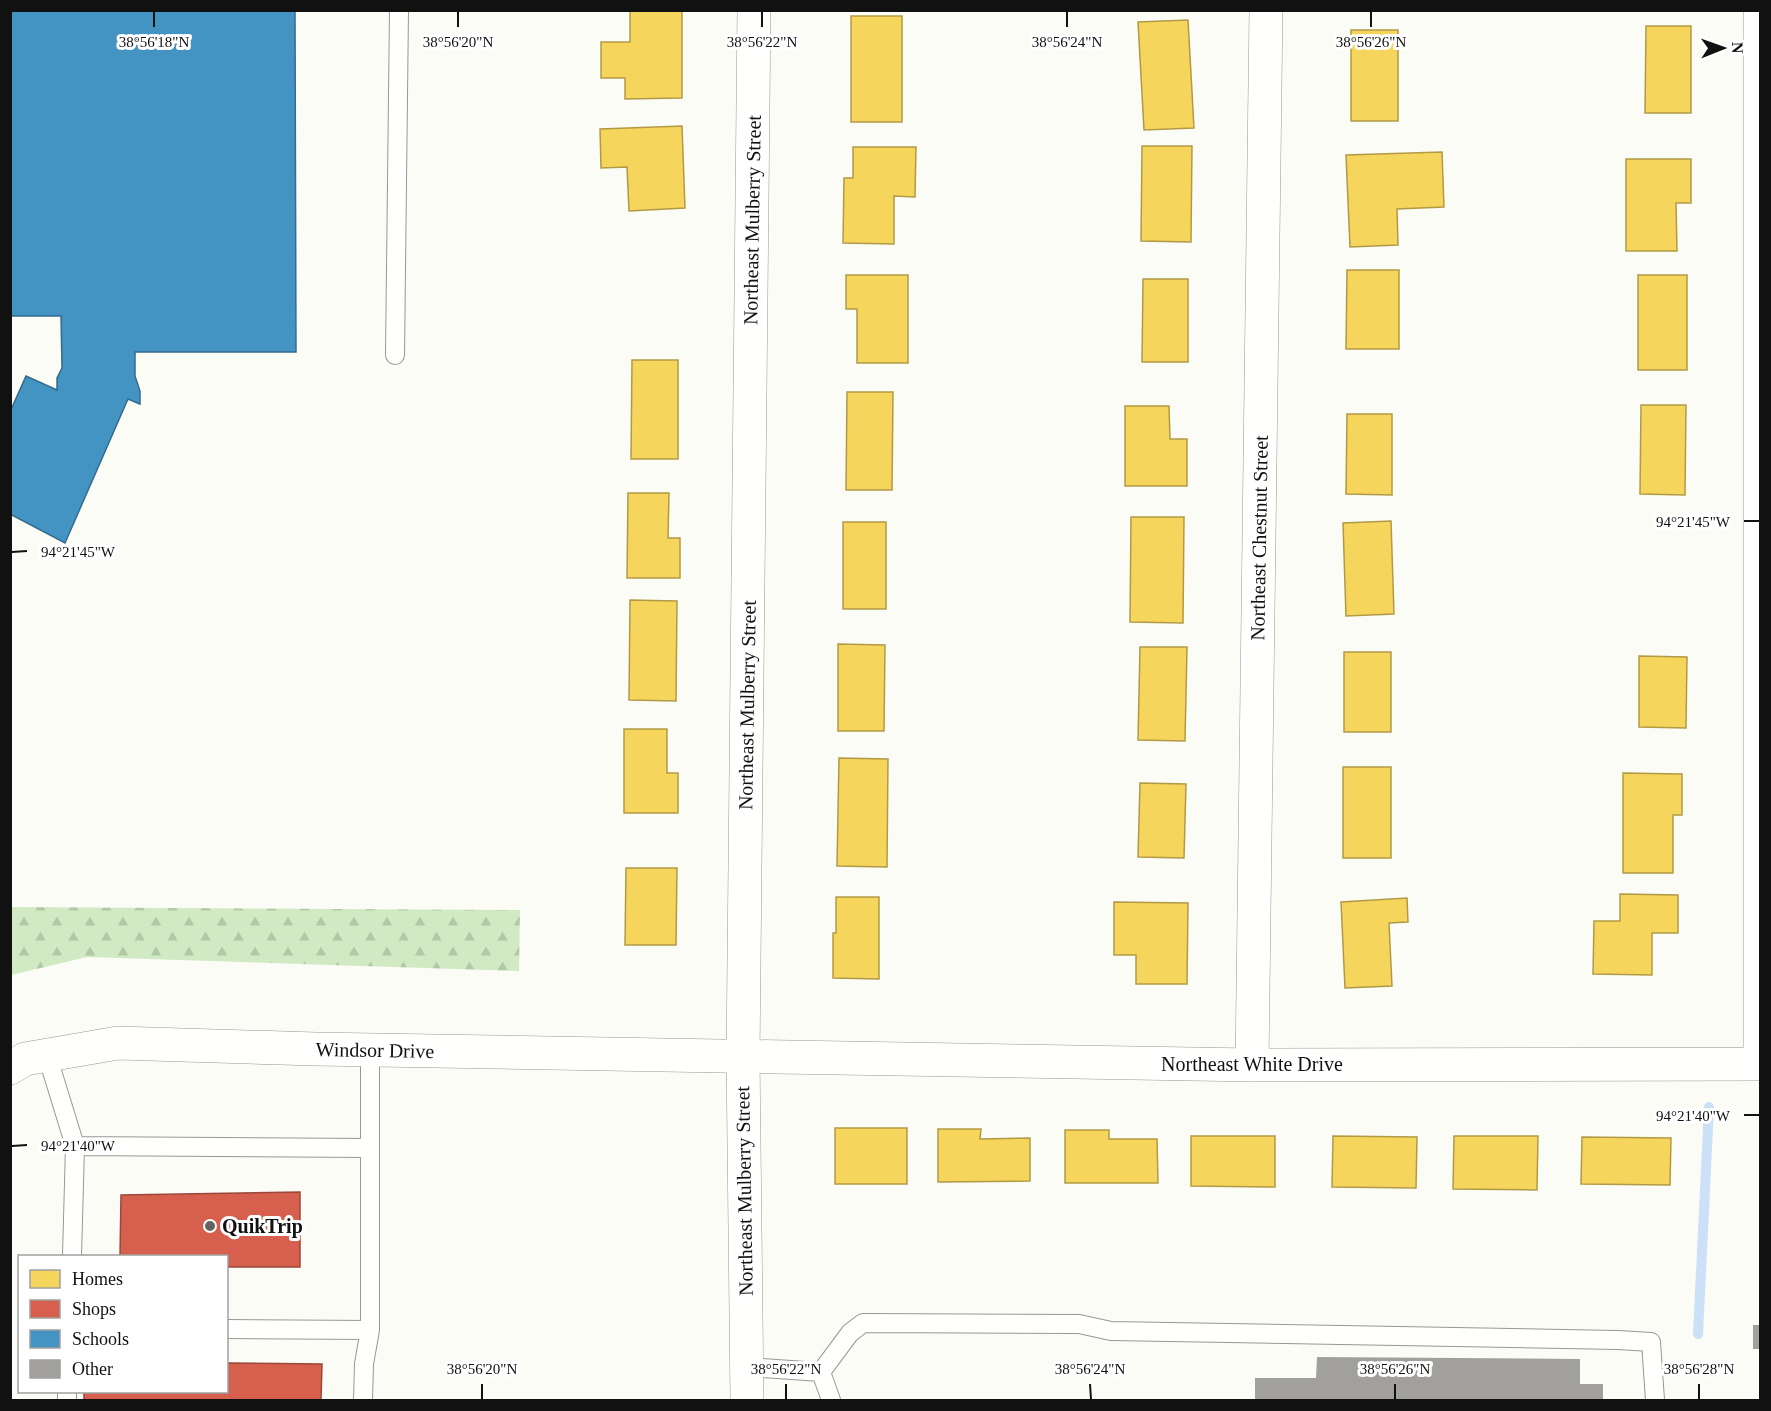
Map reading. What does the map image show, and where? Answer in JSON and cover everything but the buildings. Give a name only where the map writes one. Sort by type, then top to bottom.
[{"type":"street","name":"Northeast Mulberry Street","points":[[747,1401],[743,1057],[754,10]]},
{"type":"street","name":"Northeast Chestnut Street","points":[[1252,1065],[1266,10]]},
{"type":"street","points":[[1760,10],[1760,1064]]},
{"type":"street","name":"Windsor Drive","points":[[10,1068],[25,1059],[118,1043],[743,1057]]},
{"type":"street","name":"Northeast White Drive","points":[[743,1057],[1252,1065],[1760,1064]]},
{"type":"lane","points":[[395,354],[399,10]]},
{"type":"lane","points":[[363,1401],[364,1364],[370,1330],[370,1050]]},
{"type":"lane","points":[[47,1055],[75,1146],[72,1255]]},
{"type":"lane","points":[[75,1146],[370,1149]]},
{"type":"lane","points":[[821,1372],[850,1333],[863,1323],[1079,1324],[1112,1331],[1618,1340],[1651,1342],[1655,1401]]},
{"type":"lane","points":[[228,1329],[370,1330]]},
{"type":"lane","points":[[746,1367],[821,1372]]},
{"type":"lane","points":[[821,1372],[831,1401]]},
{"type":"green space","points":[[11,907],[520,910],[519,971],[87,957],[11,975]]},
{"type":"waterway","points":[[1698,1334],[1709,1107]]},
{"type":"place","name":"QuikTrip","points":[[210,1226]]}]
